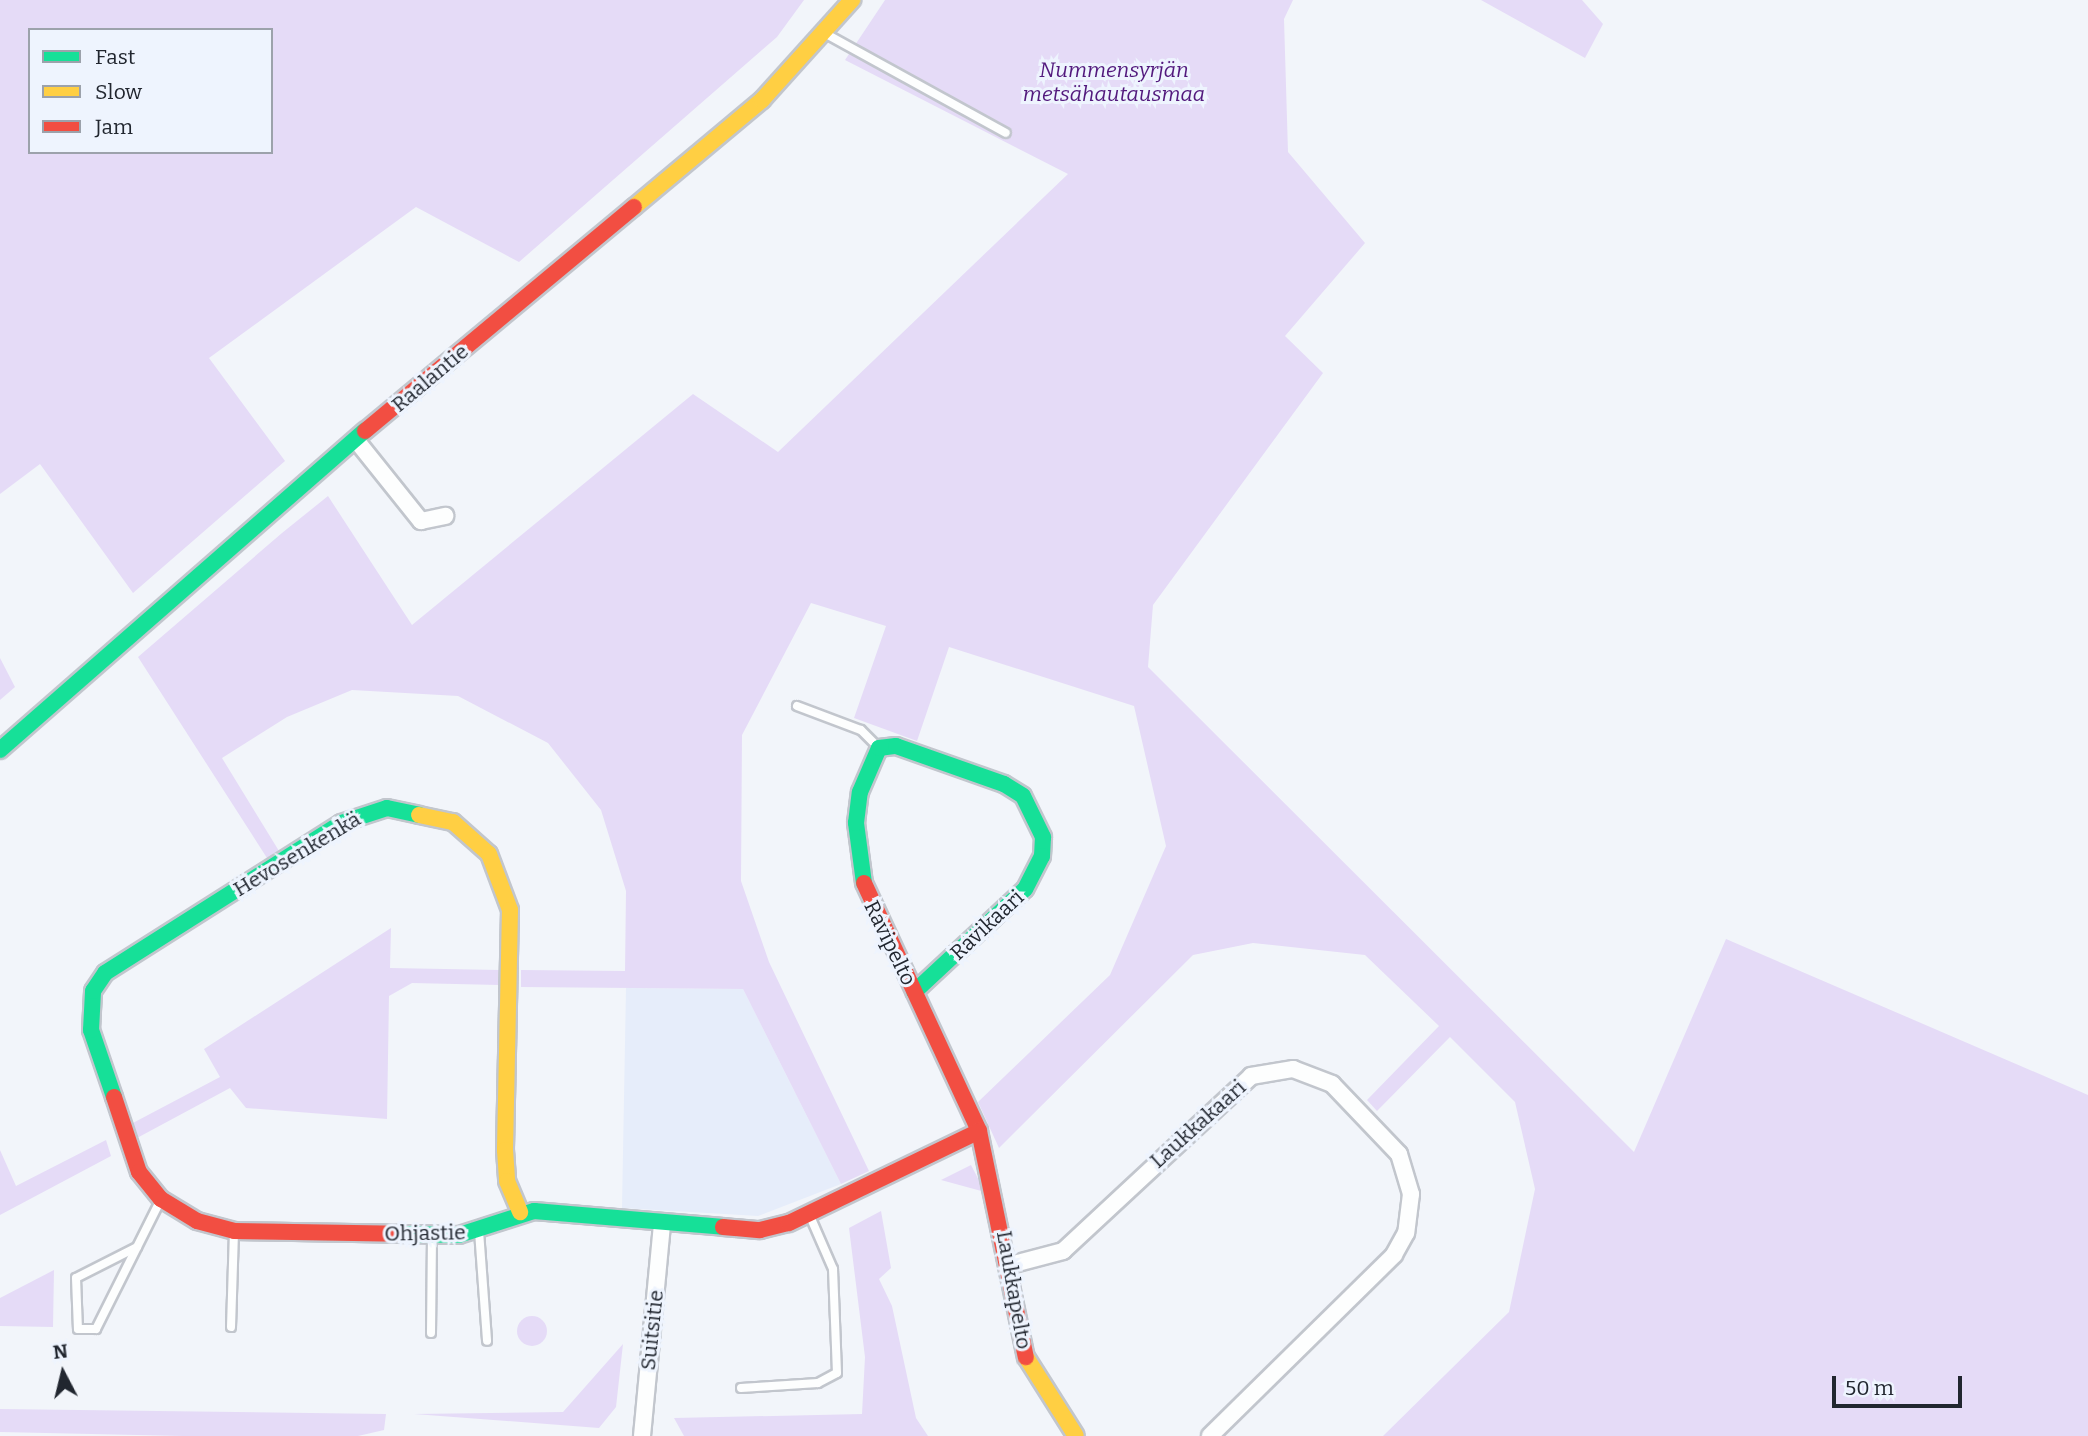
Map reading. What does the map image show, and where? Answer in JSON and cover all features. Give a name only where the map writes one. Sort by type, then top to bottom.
[{"type":"street","name":"Raalantie","points":[[0,750],[356,440],[718,138],[826,34],[852,0]]},
{"type":"street","points":[[356,440],[421,521],[444,516]]},
{"type":"street","name":"Ravikaari","points":[[879,748],[896,746],[1004,784],[1023,796],[1043,836],[1042,856],[1025,889],[914,992]]},
{"type":"street","name":"Ravipelto","points":[[879,748],[860,792],[857,859],[865,891],[979,1131]]},
{"type":"street","name":"Hevosenkenkä","points":[[93,990],[105,973],[341,822],[387,808],[411,808],[453,822],[489,854],[509,910],[505,1150],[507,1181],[520,1212]]},
{"type":"street","name":"Ohjastie","points":[[93,990],[89,1019],[124,1140],[161,1199],[197,1221],[234,1231],[432,1235],[479,1231],[520,1212]]},
{"type":"street","name":"Laukkakaari","points":[[1010,1265],[1063,1251],[1251,1076],[1293,1069],[1332,1084],[1399,1154],[1411,1194],[1406,1233],[1394,1255],[1210,1436]]},
{"type":"street","points":[[520,1212],[732,1232],[809,1214],[979,1131]]},
{"type":"street","name":"Laukkapelto","points":[[979,1131],[1010,1265],[1028,1366],[1076,1436]]},
{"type":"street","name":"Suitsitie","points":[[642,1436],[662,1225]]},
{"type":"lane","points":[[826,34],[1006,133]]},
{"type":"lane","points":[[797,706],[861,730],[879,748]]},
{"type":"lane","points":[[136,1247],[76,1278],[78,1329],[96,1329],[161,1199]]},
{"type":"lane","points":[[741,1388],[818,1383],[837,1373],[832,1269],[809,1214]]},
{"type":"lane","points":[[231,1327],[234,1231]]},
{"type":"lane","points":[[479,1231],[486,1340]]},
{"type":"lane","points":[[432,1235],[432,1333]]},
{"type":"shaded area","points":[[626,988],[743,989],[841,1184],[758,1216],[622,1208]]},
{"type":"green space","points":[[0,0],[804,0],[777,37],[519,262],[416,207],[209,358],[285,461],[133,593],[40,464],[0,494]]},
{"type":"green space","name":"Nummensyrjän metsähautausmaa","points":[[885,0],[1293,0],[1284,19],[1288,152],[1365,243],[1285,336],[1323,373],[1153,605],[1148,667],[1634,1152],[1726,939],[2088,1095],[2088,1436],[1383,1436],[1509,1312],[1535,1189],[1515,1102],[1450,1037],[1377,1111],[1367,1100],[1439,1026],[1365,955],[1253,943],[1193,955],[999,1148],[978,1102],[1110,975],[1166,846],[1134,706],[949,647],[917,741],[854,718],[886,626],[811,603],[742,735],[741,881],[769,962],[869,1171],[841,1184],[743,989],[521,987],[521,970],[625,971],[626,891],[601,810],[548,743],[458,696],[352,690],[287,717],[222,758],[279,851],[267,858],[138,657],[282,533],[328,496],[412,625],[693,394],[778,452],[1068,174],[845,60]]},
{"type":"green space","points":[[1481,0],[1582,0],[1603,24],[1585,58]]},
{"type":"green space","points":[[0,658],[15,687],[0,700]]},
{"type":"green space","points":[[391,928],[390,968],[500,970],[499,985],[412,983],[389,996],[387,1119],[246,1108],[230,1088],[137,1138],[131,1124],[220,1077],[204,1049]]},
{"type":"green space","points":[[106,1140],[111,1156],[0,1215],[0,1150],[16,1186]]},
{"type":"green space","points":[[971,1165],[985,1192],[941,1180]]},
{"type":"green space","points":[[881,1211],[891,1268],[879,1279],[892,1306],[916,1418],[928,1436],[684,1436],[674,1418],[862,1414],[865,1357],[849,1228]]},
{"type":"green space","points":[[54,1270],[53,1327],[0,1326],[0,1298]]},
{"type":"green space","points":[[532,1316],[542,1321],[547,1331],[542,1341],[532,1346],[522,1341],[517,1331],[522,1321]]},
{"type":"green space","points":[[623,1344],[616,1407],[599,1428],[414,1414],[563,1412]]},
{"type":"green space","points":[[0,1409],[386,1414],[384,1430],[358,1436],[183,1436],[0,1432]]},
{"type":"traffic: fast","points":[[0,750],[365,431]]},
{"type":"traffic: fast","points":[[864,883],[856,823],[860,792],[879,748],[896,746],[1004,784],[1023,796],[1043,837],[1042,856],[1025,889],[914,992]]},
{"type":"traffic: fast","points":[[114,1097],[91,1030],[93,991],[105,973],[341,823],[387,808],[419,815]]},
{"type":"traffic: fast","points":[[398,1234],[459,1235],[534,1211],[723,1227]]},
{"type":"traffic: slow","points":[[634,207],[762,100],[852,0]]},
{"type":"traffic: slow","points":[[419,815],[453,822],[489,854],[510,910],[505,1150],[507,1181],[520,1212]]},
{"type":"traffic: slow","points":[[1026,1357],[1076,1436]]},
{"type":"traffic: jam","points":[[365,431],[634,207]]},
{"type":"traffic: jam","points":[[864,883],[979,1131],[1026,1357]]},
{"type":"traffic: jam","points":[[114,1097],[139,1172],[161,1199],[197,1221],[234,1231],[398,1234]]},
{"type":"traffic: jam","points":[[723,1227],[760,1230],[789,1223],[979,1131]]}]
